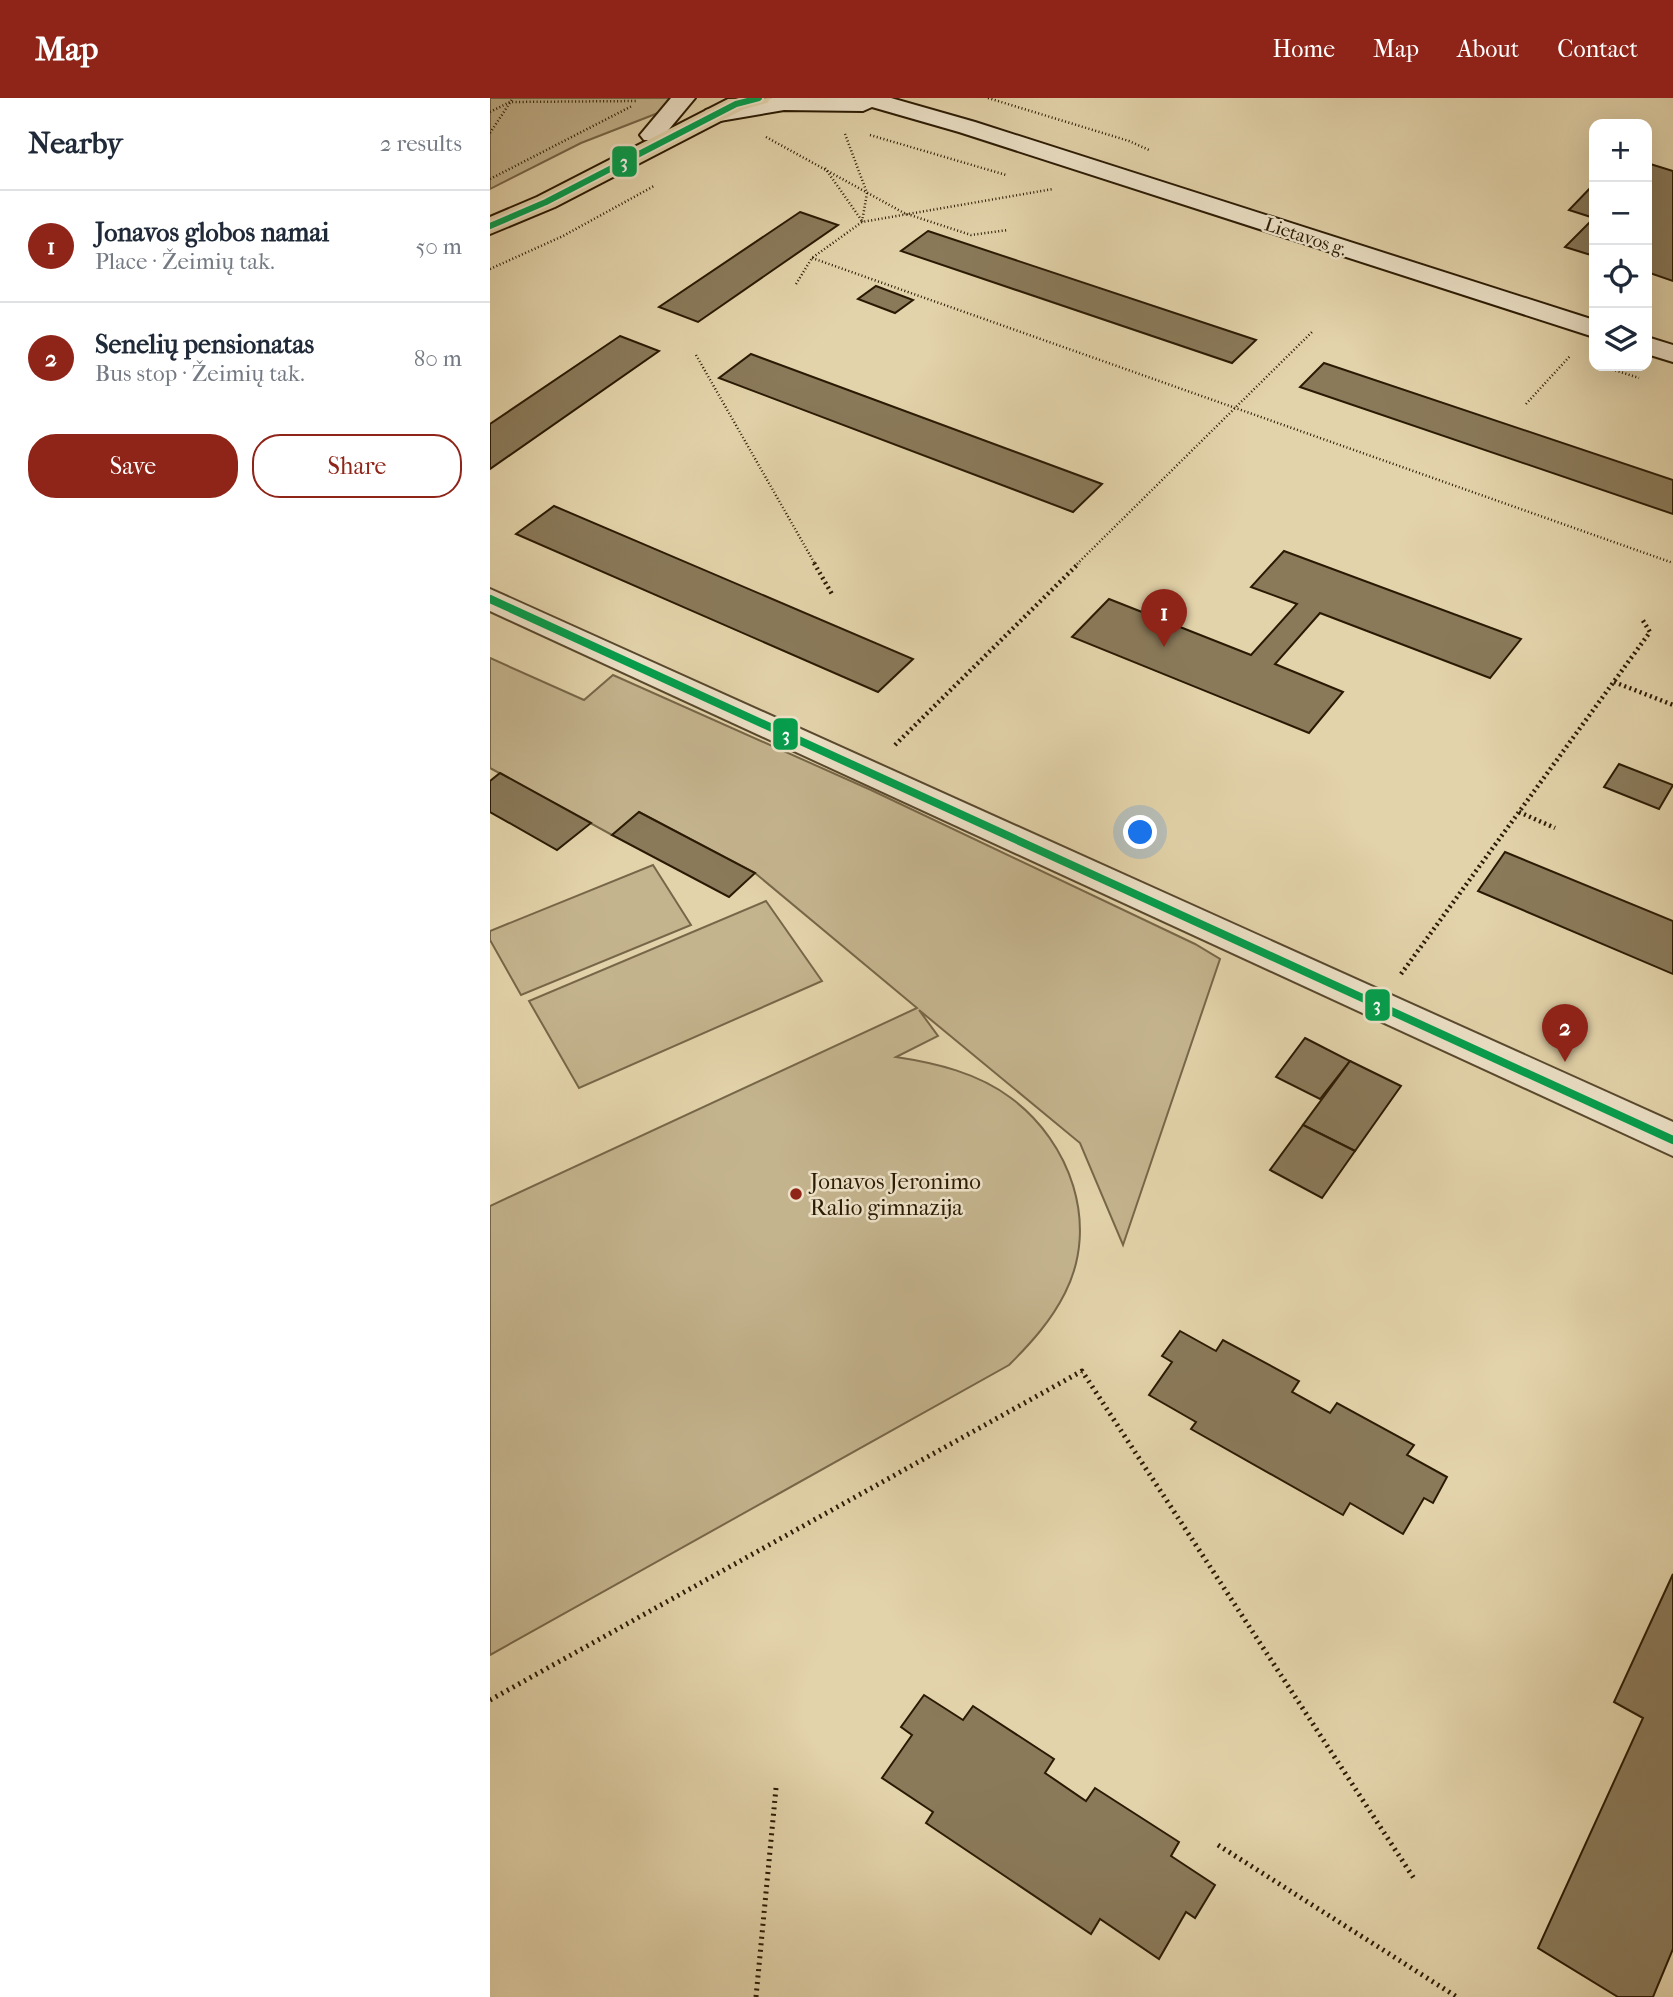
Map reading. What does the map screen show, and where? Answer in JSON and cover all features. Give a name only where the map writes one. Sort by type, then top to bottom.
[{"type":"main road","points":[[652,135],[683,98]]},
{"type":"main road","points":[[495,223],[533,197],[652,135],[719,106],[759,98]]},
{"type":"main road","name":"Lietavos g.","points":[[719,106],[861,99],[962,133],[1017,145],[1589,326]]},
{"type":"main road","points":[[495,223],[546,202],[719,106]]},
{"type":"main road","points":[[1652,347],[1673,354]]},
{"type":"main road","points":[[490,600],[1673,1140]]},
{"type":"path","points":[[490,133],[513,98]]},
{"type":"path","points":[[490,112],[510,102],[643,100],[490,179]]},
{"type":"path","points":[[843,127],[867,193],[862,222]]},
{"type":"path","points":[[760,134],[824,166],[904,213],[971,235],[1008,230]]},
{"type":"path","points":[[824,166],[862,222]]},
{"type":"path","points":[[796,284],[812,258],[862,222],[1053,189]]},
{"type":"path","points":[[812,258],[1673,563]]},
{"type":"path","points":[[867,772],[1312,332]]},
{"type":"path","points":[[696,355],[832,593]]},
{"type":"path","points":[[1526,404],[1570,356]]},
{"type":"path","points":[[1378,1006],[1650,632],[1642,619]]},
{"type":"path","points":[[1614,682],[1673,705]]},
{"type":"path","points":[[1519,813],[1555,828]]},
{"type":"path","points":[[490,1700],[1083,1371],[1415,1880]]},
{"type":"path","points":[[757,1997],[776,1787]]},
{"type":"path","points":[[1217,1845],[1457,1997]]},
{"type":"shaded area","points":[[490,98],[677,98],[658,113],[581,143],[490,189]]},
{"type":"shaded area","name":"Jonavos Jeronimo Ralio gimnazija","points":[[490,658],[584,700],[613,675],[871,790],[1195,944],[1220,959],[1123,1245],[1080,1143],[919,1010],[938,1036],[896,1057],[956,1070],[998,1089],[1032,1116],[1063,1161],[1073,1186],[1079,1213],[1080,1240],[1075,1267],[1065,1293],[1053,1313],[1033,1340],[1009,1365],[490,1655],[490,1206],[917,1008],[755,873],[639,812],[612,835],[490,768]]},
{"type":"shaded area","points":[[653,865],[691,925],[521,995],[490,940],[490,931]]},
{"type":"shaded area","points":[[766,901],[822,981],[579,1088],[529,1001]]},
{"type":"building","points":[[1652,165],[1673,171],[1673,281],[1652,274]]},
{"type":"building","points":[[1589,189],[1589,216],[1569,210]]},
{"type":"building","points":[[800,212],[838,225],[698,322],[659,307]]},
{"type":"building","points":[[1589,223],[1589,254],[1565,247]]},
{"type":"building","points":[[928,231],[1256,340],[1232,363],[901,251]]},
{"type":"building","points":[[876,286],[913,300],[895,313],[858,299]]},
{"type":"building","points":[[620,336],[659,351],[490,469],[490,424]]},
{"type":"building","points":[[751,354],[1102,484],[1073,512],[719,378]]},
{"type":"building","points":[[1324,363],[1673,480],[1673,514],[1300,387]]},
{"type":"building","points":[[554,506],[913,659],[878,692],[516,534]]},
{"type":"building","points":[[1284,551],[1521,639],[1490,678],[1320,613],[1275,664],[1343,692],[1309,733],[1072,637],[1109,599],[1251,655],[1297,604],[1251,587]]},
{"type":"building","points":[[1619,764],[1673,785],[1659,809],[1604,787]]},
{"type":"building","points":[[500,773],[591,823],[557,850],[490,812],[490,781]]},
{"type":"building","points":[[639,812],[755,873],[729,897],[612,835]]},
{"type":"building","points":[[1505,852],[1673,921],[1673,974],[1478,891]]},
{"type":"building","points":[[1305,1038],[1350,1061],[1320,1099],[1276,1077]]},
{"type":"building","points":[[1350,1061],[1401,1086],[1355,1151],[1303,1125]]},
{"type":"building","points":[[1303,1125],[1355,1151],[1322,1198],[1270,1170]]},
{"type":"building","points":[[1180,1331],[1216,1351],[1223,1340],[1299,1381],[1292,1392],[1330,1413],[1337,1403],[1414,1445],[1407,1455],[1447,1477],[1433,1503],[1424,1498],[1403,1534],[1350,1503],[1343,1515],[1191,1429],[1196,1422],[1149,1395],[1172,1362],[1162,1356]]},
{"type":"building","points":[[1673,1574],[1673,1949],[1653,1997],[1618,1997],[1538,1948],[1643,1718],[1614,1702]]},
{"type":"building","points":[[924,1695],[963,1720],[973,1706],[1054,1759],[1045,1773],[1086,1801],[1095,1788],[1179,1842],[1171,1856],[1215,1885],[1195,1918],[1186,1912],[1159,1959],[1100,1919],[1091,1934],[926,1823],[933,1812],[882,1778],[912,1735],[901,1727]]},
{"type":"transit line","name":"3","points":[[490,226],[546,202],[736,104],[759,98]]},
{"type":"transit line","name":"3","points":[[490,599],[1673,1140]]},
{"type":"place","name":"Jonavos globos namai","points":[[1164,647]]},
{"type":"place","name":"Senelių pensionatas","points":[[1565,1062]]},
{"type":"place","name":"Jonavos Jeronimo Ralio gimnazija","points":[[796,1194]]}]
